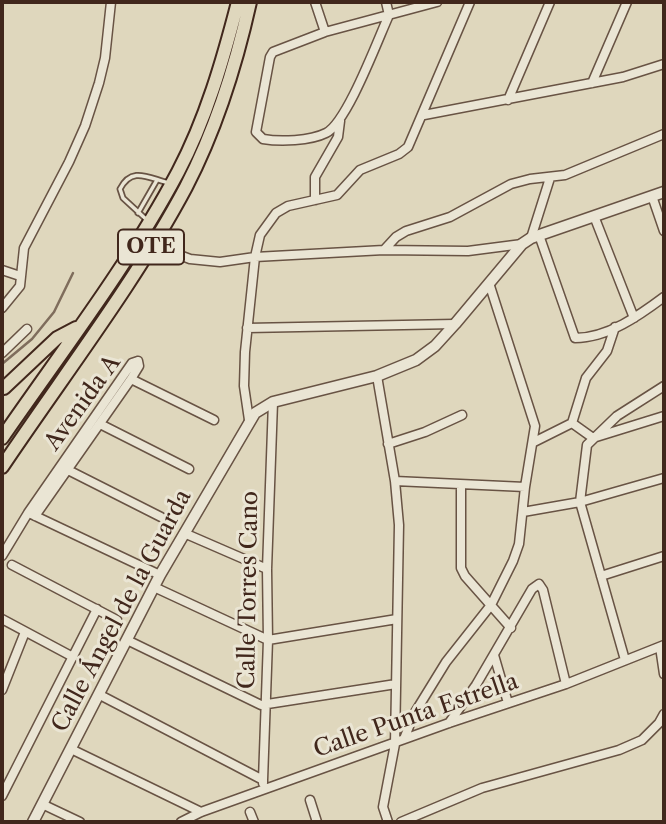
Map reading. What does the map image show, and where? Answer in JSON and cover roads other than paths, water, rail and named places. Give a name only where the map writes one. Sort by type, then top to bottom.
[{"type":"main road","name":"OTE","points":[[2,438],[149,223],[172,183],[211,97],[238,2]]},
{"type":"main road","name":"OTE","points":[[2,467],[153,245],[187,185],[214,126],[242,38],[250,2]]},
{"type":"main road","points":[[3,389],[57,338],[80,326]]},
{"type":"street","points":[[2,308],[20,286],[24,248],[69,162],[99,83],[105,58],[111,2]]},
{"type":"street","points":[[315,2],[325,32]]},
{"type":"street","points":[[386,2],[389,15],[337,124],[325,134],[282,142],[263,139],[257,132],[273,52],[325,32],[389,15],[437,2]]},
{"type":"street","points":[[249,420],[244,386],[247,328],[260,235],[276,213],[288,206],[337,195],[360,170],[408,147],[424,115],[470,2]]},
{"type":"street","points":[[508,100],[550,2]]},
{"type":"street","points":[[592,83],[627,2]]},
{"type":"street","points":[[424,115],[592,83],[664,64]]},
{"type":"street","points":[[315,200],[315,177],[338,137],[337,124]]},
{"type":"street","points":[[384,250],[406,231],[450,217],[511,184],[530,179],[565,176],[664,134]]},
{"type":"street","points":[[249,420],[273,402],[377,376],[416,360],[435,346],[531,239],[550,178]]},
{"type":"street","points":[[153,245],[175,256],[203,261],[384,250],[468,251],[531,239],[664,192]]},
{"type":"street","points":[[652,196],[664,231]]},
{"type":"street","points":[[594,216],[634,318]]},
{"type":"street","points":[[531,239],[575,338],[615,327],[634,318],[664,297]]},
{"type":"street","points":[[2,270],[20,276]]},
{"type":"street","points":[[404,739],[414,714],[446,662],[491,605],[518,550],[525,487],[534,442],[534,419],[489,283]]},
{"type":"street","points":[[247,328],[455,324]]},
{"type":"street","points":[[534,442],[572,423],[586,378],[607,352],[615,327]]},
{"type":"street","points":[[2,353],[27,329]]},
{"type":"street","name":"Avenida A","points":[[2,556],[100,424],[139,366],[138,360],[132,363],[32,515]]},
{"type":"street","points":[[377,376],[395,481],[399,525],[395,744],[383,807],[388,822]]},
{"type":"street","points":[[131,379],[214,420]]},
{"type":"street","points":[[625,660],[580,502],[587,445],[625,410],[664,386]]},
{"type":"street","name":"Calle Torres Cano","points":[[264,790],[267,569],[273,402]]},
{"type":"street","points":[[388,444],[425,432],[462,415]]},
{"type":"street","points":[[593,438],[664,416]]},
{"type":"street","name":"Calle Ángel de la Guarda","points":[[33,822],[160,575],[249,420]]},
{"type":"street","points":[[572,423],[593,438]]},
{"type":"street","points":[[100,424],[189,469]]},
{"type":"street","points":[[68,470],[161,517]]},
{"type":"street","points":[[523,512],[580,502],[664,478]]},
{"type":"street","points":[[395,481],[525,487]]},
{"type":"street","points":[[461,485],[461,568],[510,628]]},
{"type":"street","points":[[32,515],[160,575]]},
{"type":"street","points":[[184,533],[267,569]]},
{"type":"street","points":[[601,576],[664,556]]},
{"type":"street","points":[[12,565],[117,620]]},
{"type":"street","points":[[449,723],[494,656],[532,589],[538,584],[543,590],[566,684]]},
{"type":"street","points":[[154,587],[268,640],[397,619]]},
{"type":"street","points":[[2,796],[97,609]]},
{"type":"street","points":[[2,619],[73,657]]},
{"type":"street","points":[[2,691],[25,632]]},
{"type":"street","points":[[127,639],[256,704],[266,705],[396,684]]},
{"type":"street","points":[[662,646],[664,674]]},
{"type":"street","name":"Calle Punta Estrella","points":[[181,822],[201,812],[404,739],[566,684],[662,646]]},
{"type":"street","points":[[494,656],[508,703]]},
{"type":"street","points":[[100,695],[263,780]]},
{"type":"street","points":[[401,822],[482,788],[619,750],[642,740],[659,723],[664,713]]},
{"type":"street","points":[[71,749],[201,812]]},
{"type":"street","points":[[310,800],[317,822]]},
{"type":"street","points":[[42,804],[80,822]]},
{"type":"street","points":[[250,812],[254,822]]},
{"type":"lane","points":[[149,223],[122,198],[120,190],[126,179],[135,174],[172,183]]},
{"type":"lane","points":[[138,213],[157,180]]},
{"type":"waterway","points":[[2,364],[32,339],[54,312],[73,273]]}]
